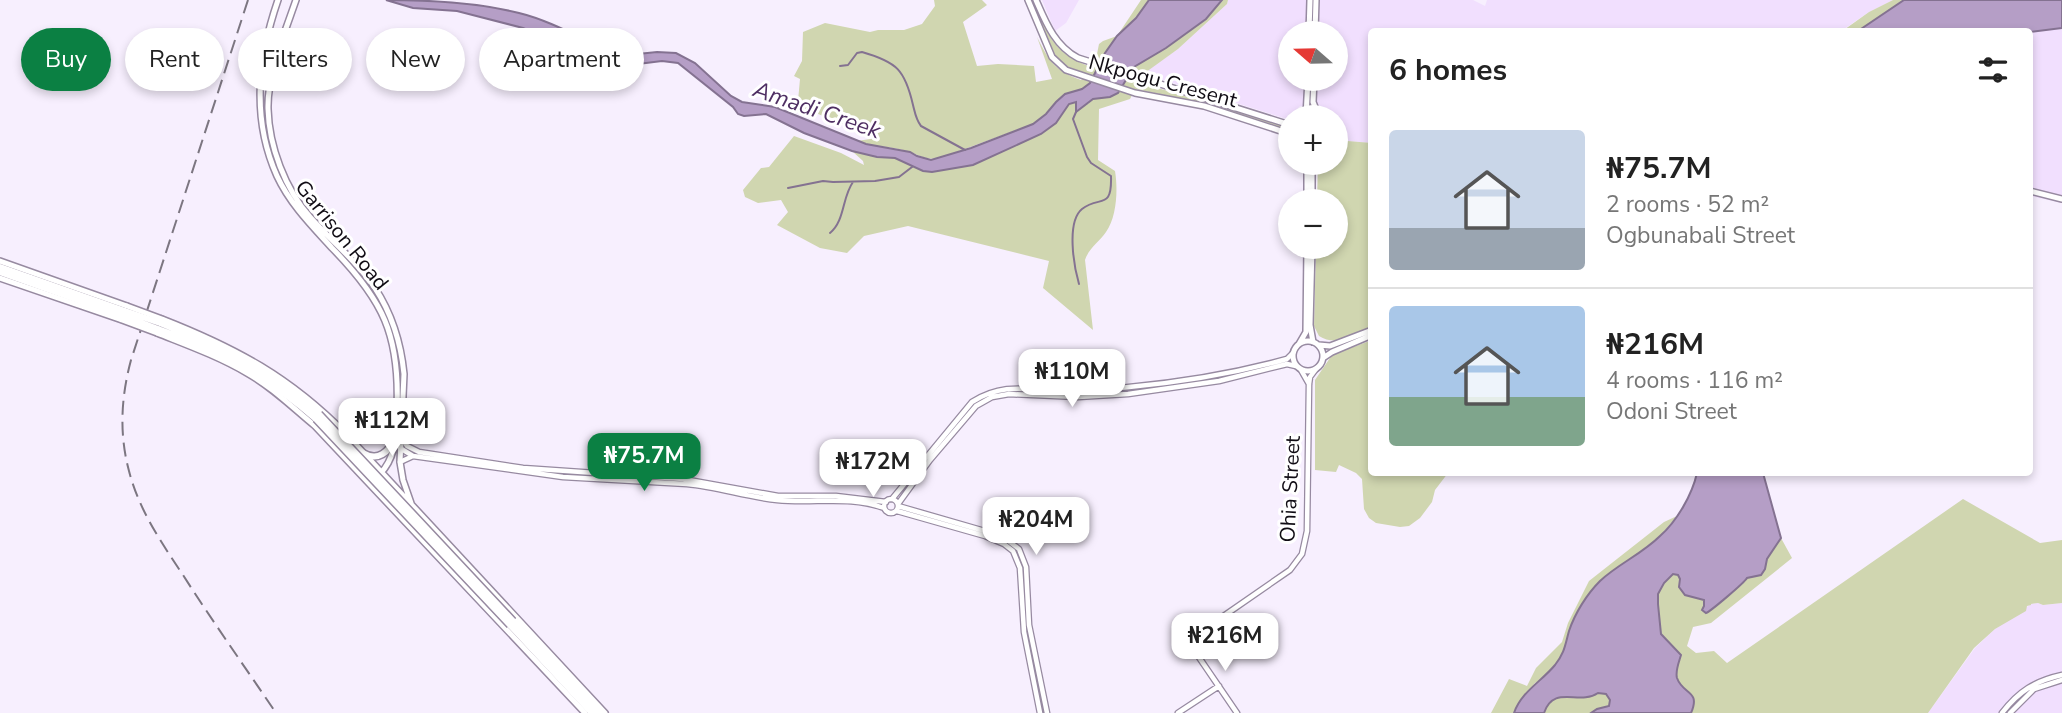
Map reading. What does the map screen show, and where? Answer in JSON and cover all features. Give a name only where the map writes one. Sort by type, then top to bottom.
[{"type":"highway","points":[[0,270],[124,313],[240,358],[285,387],[317,416],[598,713]]},
{"type":"highway","points":[[363,453],[373,457],[384,454],[398,438]]},
{"type":"highway","points":[[512,623],[592,713]]},
{"type":"main road","name":"Garrison Road","points":[[278,0],[261,63],[260,99],[268,148],[277,177],[291,200],[315,230],[359,276],[385,320],[398,375],[400,462],[411,504]]},
{"type":"main road","name":"Garrison Road","points":[[296,0],[269,93],[272,141],[294,198],[367,276],[376,290],[389,314],[399,342],[404,374],[398,438],[393,456],[370,484]]},
{"type":"main road","name":"Nkpogu Cresent","points":[[1028,0],[1052,57],[1060,66],[1074,74],[1135,93],[1204,106],[1278,130]]},
{"type":"main road","name":"Nkpogu Cresent","points":[[1036,0],[1056,40],[1067,51],[1082,59],[1278,121]]},
{"type":"main road","points":[[1309,21],[1310,0]]},
{"type":"main road","points":[[1315,21],[1316,0]]},
{"type":"main road","points":[[2033,192],[2062,199]]},
{"type":"main road","points":[[1309,259],[1306,332],[1293,353],[1299,368],[1310,371],[1316,369],[1323,358],[1332,352],[1368,337]]},
{"type":"main road","points":[[1309,259],[1310,325],[1323,358]]},
{"type":"main road","points":[[0,261],[124,313]]},
{"type":"main road","points":[[0,278],[124,313]]},
{"type":"main road","points":[[159,326],[233,349],[279,376],[318,407],[604,713]]},
{"type":"main road","points":[[159,326],[249,374],[316,426],[585,713]]},
{"type":"main road","points":[[1300,344],[1306,341],[1330,346],[1368,332]]},
{"type":"main road","points":[[399,516],[408,513],[411,504]]},
{"type":"street","points":[[400,448],[413,456],[563,477],[687,484],[794,502],[885,505],[972,402],[988,392],[1008,388],[1071,391],[1218,378],[1287,359],[1293,353]]},
{"type":"street","points":[[398,438],[419,452],[523,468],[683,479],[778,496],[836,496],[885,505],[890,513],[898,507],[930,460],[976,406],[992,397],[1009,394],[1077,397],[1128,394],[1287,364],[1299,368],[1309,384]]},
{"type":"street","name":"Ohia Street","points":[[1219,686],[1194,650],[1191,641],[1280,579],[1302,554],[1307,531],[1309,384],[1316,369]]},
{"type":"street","points":[[400,462],[413,456]]},
{"type":"street","points":[[892,499],[898,507],[985,536],[1013,551],[1020,568],[1024,632],[1041,713]]},
{"type":"street","points":[[898,507],[1002,536],[1019,549],[1026,567],[1029,625],[1047,713]]},
{"type":"street","points":[[2002,713],[2027,687],[2045,679],[2062,678]]},
{"type":"street","points":[[2010,713],[2034,688],[2062,678]]},
{"type":"street","points":[[1178,713],[1219,686],[1237,713]]},
{"type":"shaded area","points":[[386,0],[486,6],[519,13],[559,28],[523,28],[457,11],[413,8]]},
{"type":"shaded area","points":[[1042,0],[1079,0],[1066,23],[1055,31]]},
{"type":"shaded area","points":[[1149,0],[1222,0],[1206,19],[1134,67],[1118,93],[1093,99],[1076,112],[1076,102],[1069,104],[1056,123],[1041,134],[973,165],[932,172],[923,171],[895,158],[852,151],[804,133],[766,114],[738,114],[678,63],[662,61],[644,63],[644,53],[676,53],[695,63],[731,96],[742,102],[775,107],[866,144],[910,152],[931,160],[1033,124],[1065,94],[1082,89],[1090,83],[1117,36],[1136,18]]},
{"type":"shaded area","points":[[1228,0],[1473,0],[1485,6],[1487,0],[1893,0],[1845,28],[1368,28],[1368,143],[1348,141],[1348,105],[1278,105],[1278,116],[1154,77],[1146,71],[1178,49],[1227,4]]},
{"type":"shaded area","points":[[1904,0],[2062,0],[2062,28],[2033,32],[2033,28],[1862,28]]},
{"type":"shaded area","points":[[2062,28],[2062,203],[2033,197],[2033,32]]},
{"type":"shaded area","points":[[1696,476],[1764,476],[1781,538],[1767,559],[1761,575],[1747,578],[1706,613],[1702,610],[1704,600],[1685,595],[1679,587],[1678,575],[1673,574],[1658,594],[1661,634],[1681,655],[1677,678],[1693,696],[1694,706],[1691,713],[1591,713],[1609,706],[1610,700],[1606,694],[1598,693],[1583,698],[1554,699],[1544,713],[1514,713],[1527,693],[1558,660],[1575,617],[1591,592],[1607,575],[1646,548],[1666,530],[1692,490]]},
{"type":"shaded area","points":[[2062,603],[2062,713],[1928,713],[1975,648],[1995,629],[2031,604]]},
{"type":"green space","points":[[934,0],[982,0],[987,5],[963,22],[977,66],[1034,66],[1036,82],[1052,79],[1037,37],[1049,59],[1059,69],[1081,80],[1087,74],[1070,69],[1056,57],[1036,12],[1063,52],[1091,67],[1099,44],[1117,36],[1090,83],[1082,89],[1065,94],[1033,124],[940,158],[927,158],[901,149],[857,141],[877,138],[801,107],[798,101],[800,79],[794,76],[802,61],[803,32],[825,23],[870,32],[904,30],[922,24],[935,6]]},
{"type":"green space","points":[[1141,0],[1152,0],[1117,36]]},
{"type":"green space","points":[[1222,0],[1228,0],[1227,4],[1178,49],[1142,75],[1138,82],[1278,124],[1278,127],[1208,104],[1135,89],[1130,99],[1099,109],[1098,160],[1115,171],[1116,194],[1110,226],[1085,260],[1093,330],[1043,288],[1049,261],[908,226],[864,236],[847,253],[820,248],[777,225],[788,212],[781,200],[758,203],[745,197],[743,190],[761,168],[769,167],[794,136],[841,153],[864,165],[852,151],[893,158],[932,172],[1056,123],[1069,104],[1076,101],[1088,104],[1093,98],[1110,97],[1118,93],[1134,67],[1206,19]]},
{"type":"green space","points":[[1893,0],[1904,0],[1862,28],[1847,28],[1869,12]]},
{"type":"green space","points":[[1348,141],[1368,143],[1368,330],[1339,340],[1319,336],[1314,326],[1316,259],[1348,259],[1348,189],[1317,189],[1318,175],[1348,175]]},
{"type":"green space","points":[[1368,342],[1368,476],[1446,476],[1435,490],[1432,502],[1420,518],[1409,526],[1376,523],[1369,518],[1364,509],[1362,479],[1356,473],[1339,465],[1336,472],[1315,470],[1315,380],[1332,355]]},
{"type":"green space","points":[[1760,476],[1764,476],[1781,538],[1792,558],[1711,623],[1693,627],[1687,646],[1696,653],[1714,651],[1727,663],[1963,499],[2040,543],[2062,540],[2062,603],[2031,604],[2026,611],[1995,629],[1974,648],[1928,713],[1654,713],[1658,657],[1658,594],[1674,565]]},
{"type":"green space","points":[[1677,516],[1638,562],[1557,671],[1535,683],[1525,696],[1521,713],[1491,713],[1509,679],[1527,686],[1536,668],[1562,642],[1568,623],[1589,581],[1664,522]]},
{"type":"green space","points":[[1636,671],[1650,713],[1539,713],[1544,701]]},
{"type":"waterway","points":[[840,66],[848,65],[857,53],[862,52],[891,64],[898,69],[907,83],[921,126],[965,150]]},
{"type":"waterway","points":[[1076,112],[1073,119],[1087,157],[1091,163],[1111,176],[1107,198],[1082,209],[1074,224],[1074,256],[1079,284]]},
{"type":"waterway","points":[[788,188],[823,181],[875,181],[899,177],[912,167]]},
{"type":"waterway","points":[[830,233],[841,216],[853,182]]},
{"type":"railway","points":[[248,0],[131,360],[123,402],[123,429],[133,485],[152,525],[276,713]]},
{"type":"water label","name":"Amadi Creek","points":[[817,110]]}]
